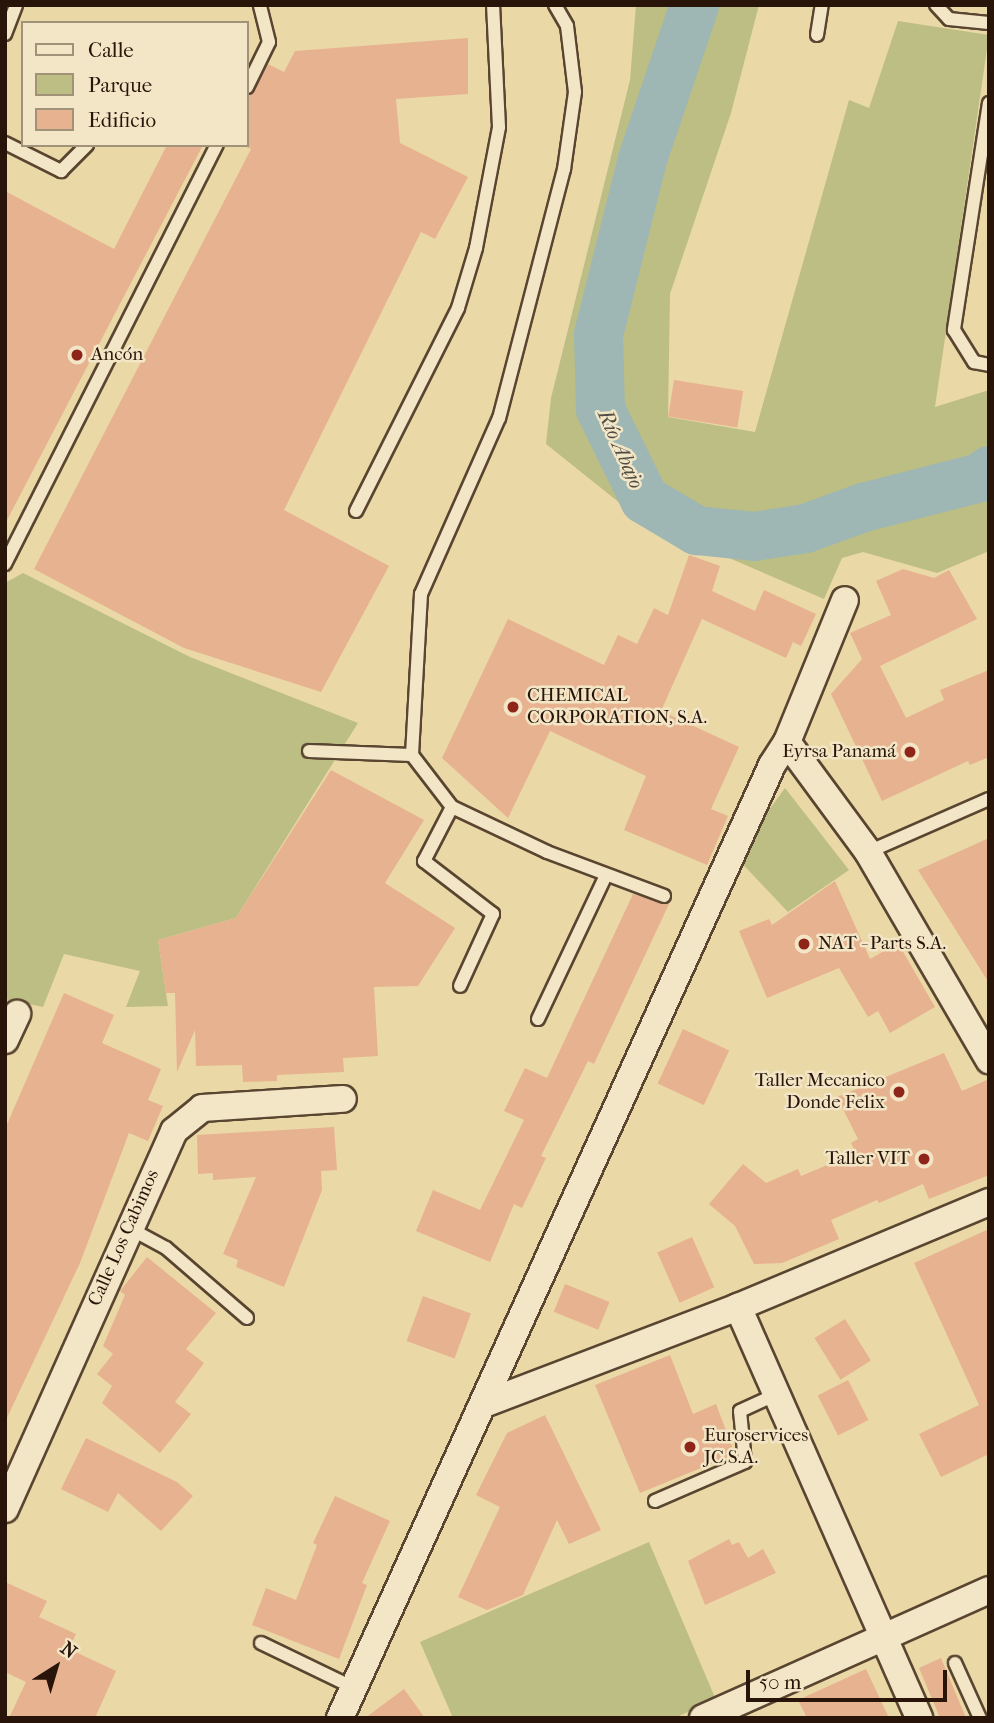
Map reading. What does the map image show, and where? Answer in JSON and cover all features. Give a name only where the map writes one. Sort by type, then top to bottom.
[{"type":"street","points":[[340,1718],[772,765],[787,742],[845,600]]},
{"type":"street","points":[[787,742],[868,852],[989,1060]]},
{"type":"street","points":[[5,1040],[17,1014]]},
{"type":"street","name":"Calle Los Cabimos","points":[[5,1510],[168,1141],[189,1116],[210,1107],[343,1098]]},
{"type":"street","points":[[484,1404],[738,1307],[989,1202]]},
{"type":"street","points":[[738,1307],[919,1718]]},
{"type":"street","points":[[703,1718],[989,1590]]},
{"type":"lane","points":[[5,34],[16,5]]},
{"type":"lane","points":[[248,84],[270,42],[260,5]]},
{"type":"lane","points":[[356,511],[458,308],[476,248],[499,127],[493,5]]},
{"type":"lane","points":[[555,5],[566,26],[575,92],[564,169],[499,418],[421,594],[412,755],[452,807],[606,875],[664,896]]},
{"type":"lane","points":[[817,35],[822,5]]},
{"type":"lane","points":[[936,5],[949,19],[989,23]]},
{"type":"lane","points":[[989,103],[954,330],[974,362],[989,365]]},
{"type":"lane","points":[[5,143],[61,172],[85,147]]},
{"type":"lane","points":[[5,564],[216,147]]},
{"type":"lane","points":[[309,751],[412,755]]},
{"type":"lane","points":[[868,852],[989,799]]},
{"type":"lane","points":[[452,807],[424,860],[494,914],[460,986]]},
{"type":"lane","points":[[538,1019],[606,875]]},
{"type":"lane","points":[[129,1228],[166,1248],[247,1318]]},
{"type":"lane","points":[[655,1501],[744,1462],[740,1411],[777,1395]]},
{"type":"lane","points":[[261,1643],[354,1688]]},
{"type":"lane","points":[[955,1663],[980,1718]]},
{"type":"green space","points":[[636,5],[759,5],[731,113],[670,294],[668,417],[755,432],[849,100],[869,108],[898,21],[989,35],[935,407],[989,390],[989,551],[937,573],[863,552],[842,558],[824,599],[641,520],[546,444],[551,398],[630,80]]},
{"type":"green space","points":[[23,573],[190,657],[358,723],[236,918],[158,940],[168,1006],[126,1007],[140,971],[64,954],[43,1007],[5,999],[5,583]]},
{"type":"green space","points":[[785,788],[849,870],[788,912],[735,856]]},
{"type":"green space","points":[[649,1542],[716,1700],[674,1718],[453,1718],[420,1642]]},
{"type":"building","points":[[468,38],[468,94],[396,99],[400,143],[468,177],[435,239],[421,232],[284,510],[389,566],[321,692],[184,648],[34,569],[251,149],[247,147],[248,95],[254,91],[268,64],[284,72],[295,51]]},
{"type":"building","points":[[166,147],[202,147],[5,524],[5,191],[114,249]]},
{"type":"building","points":[[674,380],[743,391],[737,427],[668,417]]},
{"type":"building","points":[[689,555],[720,566],[712,591],[755,611],[764,590],[816,614],[801,646],[793,642],[786,658],[702,619],[661,711],[739,747],[711,809],[728,816],[707,865],[624,830],[646,776],[550,731],[508,818],[442,758],[508,619],[604,665],[618,635],[637,644],[654,608],[668,615]]},
{"type":"building","points":[[903,569],[934,578],[949,570],[977,619],[880,666],[906,718],[944,700],[940,690],[989,670],[989,757],[970,765],[968,761],[882,801],[831,694],[862,659],[850,633],[891,615],[876,581]]},
{"type":"building","points":[[331,770],[424,820],[385,883],[455,928],[418,986],[374,987],[378,1056],[343,1058],[344,1072],[277,1075],[277,1081],[243,1082],[242,1065],[196,1066],[195,1030],[177,1072],[175,993],[166,993],[158,940],[236,918]]},
{"type":"building","points":[[989,838],[989,983],[918,870]]},
{"type":"building","name":"NAT - Parts S.A.","points":[[835,881],[870,959],[898,943],[935,1007],[890,1033],[878,1011],[868,1017],[839,968],[767,998],[739,931],[769,919],[772,925]]},
{"type":"building","points":[[633,894],[669,904],[594,1064],[588,1061],[541,1156],[546,1158],[522,1208],[514,1204],[490,1262],[416,1231],[433,1190],[480,1210],[524,1120],[504,1111],[525,1068],[547,1078]]},
{"type":"building","points":[[64,993],[114,1015],[102,1043],[161,1069],[148,1100],[163,1106],[148,1141],[129,1133],[80,1263],[5,1422],[5,1129]]},
{"type":"building","points":[[683,1029],[729,1051],[704,1105],[658,1083]]},
{"type":"building","points":[[944,1053],[962,1091],[989,1079],[989,1175],[929,1199],[923,1184],[879,1203],[877,1200],[831,1220],[839,1239],[782,1263],[754,1264],[735,1226],[709,1204],[743,1164],[766,1183],[798,1169],[801,1176],[856,1153],[851,1143],[858,1139],[837,1097]]},
{"type":"building","points":[[334,1127],[337,1170],[321,1171],[322,1190],[284,1287],[236,1267],[238,1260],[223,1254],[256,1177],[213,1180],[213,1173],[198,1174],[197,1135]]},
{"type":"building","points":[[989,1229],[989,1454],[941,1477],[919,1434],[979,1405],[914,1263]]},
{"type":"building","points":[[692,1237],[714,1287],[680,1303],[657,1252]]},
{"type":"building","points":[[147,1257],[216,1313],[186,1349],[204,1363],[175,1402],[191,1414],[160,1453],[102,1403],[112,1386],[97,1374],[113,1354],[103,1346],[125,1295],[120,1291]]},
{"type":"building","points":[[565,1284],[610,1302],[598,1330],[554,1312]]},
{"type":"building","points":[[423,1296],[471,1313],[455,1359],[407,1341]]},
{"type":"building","points":[[845,1319],[871,1361],[840,1380],[814,1338]]},
{"type":"building","points":[[670,1355],[693,1414],[716,1404],[735,1454],[640,1493],[595,1385]]},
{"type":"building","points":[[848,1380],[868,1420],[838,1436],[818,1395]]},
{"type":"building","points":[[545,1415],[601,1530],[569,1544],[557,1520],[523,1595],[487,1610],[458,1597],[500,1507],[476,1495],[507,1433]]},
{"type":"building","points":[[86,1438],[177,1482],[193,1496],[161,1531],[118,1493],[108,1512],[61,1489]]},
{"type":"building","points":[[335,1496],[390,1521],[362,1583],[367,1585],[339,1659],[252,1625],[266,1588],[296,1600],[317,1545],[313,1543]]},
{"type":"building","points":[[729,1539],[732,1545],[739,1542],[748,1558],[763,1549],[776,1573],[705,1605],[688,1561]]},
{"type":"building","points":[[5,1582],[47,1601],[39,1617],[76,1634],[69,1649],[116,1671],[95,1718],[9,1718],[26,1682],[5,1672]]},
{"type":"building","points":[[941,1658],[966,1718],[940,1718],[919,1668]]},
{"type":"building","points":[[866,1669],[889,1718],[807,1718],[798,1700]]},
{"type":"building","points":[[404,1689],[425,1718],[365,1718]]},
{"type":"waterway","name":"Río Abajo","points":[[694,5],[642,159],[598,334],[600,409],[644,499],[696,530],[754,536],[805,528],[863,507],[980,477],[989,470]]},
{"type":"place","name":"Ancón","points":[[77,355]]},
{"type":"place","name":"CHEMICAL CORPORATION, S.A.","points":[[513,707]]},
{"type":"place","name":"Eyrsa Panamá","points":[[910,752]]},
{"type":"place","name":"NAT - Parts S.A.","points":[[804,944]]},
{"type":"place","name":"Taller Mecanico Donde Felix","points":[[899,1092]]},
{"type":"place","name":"Taller VIT","points":[[924,1159]]},
{"type":"place","name":"Euroservices JC S.A.","points":[[690,1447]]}]
